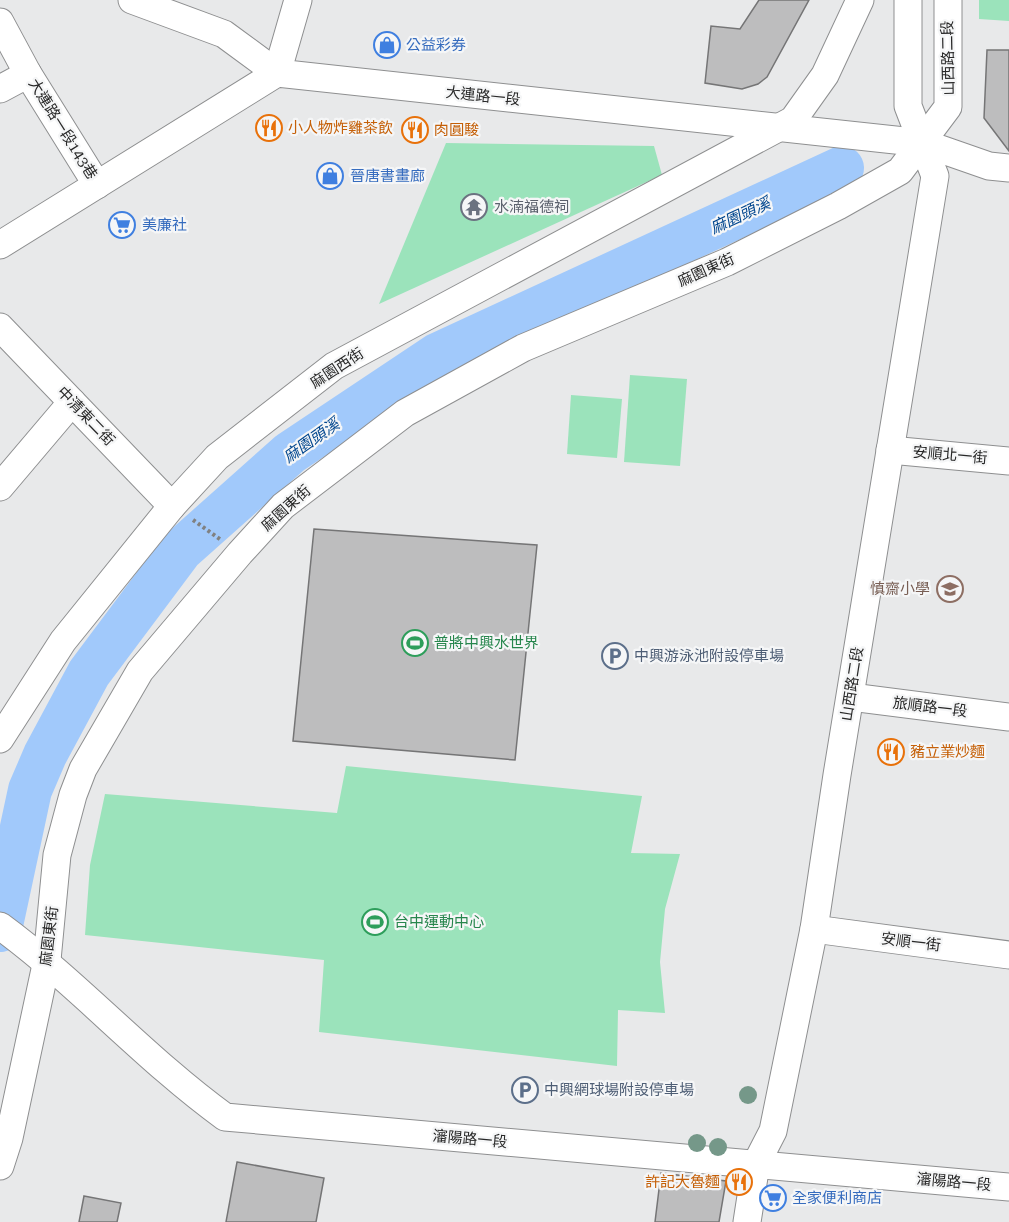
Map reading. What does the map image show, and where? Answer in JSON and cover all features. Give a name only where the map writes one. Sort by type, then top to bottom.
[{"type":"street","points":[[132,0],[224,34],[277,73]]},
{"type":"street","points":[[0,245],[277,73],[298,0]]},
{"type":"street","name":"麻園西街","points":[[0,740],[63,641],[172,506],[217,457],[334,366],[690,173],[793,120],[825,75],[860,0]]},
{"type":"street","name":"山西路二段","points":[[747,1222],[756,1164],[773,1131],[814,929],[935,176],[908,106],[909,0]]},
{"type":"street","name":"山西路二段","points":[[923,143],[948,107],[948,0]]},
{"type":"street","name":"大連路一段143巷","points":[[0,22],[28,74],[97,185]]},
{"type":"street","name":"大連路一段","points":[[277,73],[923,143],[989,166],[1009,168]]},
{"type":"street","name":"大連路一段143巷","points":[[0,89],[28,74]]},
{"type":"street","name":"麻園東街","points":[[0,1166],[9,1138],[47,960],[57,855],[82,769],[140,671],[240,553],[283,506],[405,414],[523,348],[728,262],[838,206],[900,171],[923,143]]},
{"type":"street","name":"中清東二街","points":[[0,327],[172,506]]},
{"type":"street","points":[[0,488],[72,402]]},
{"type":"street","name":"安順北一街","points":[[890,450],[1009,461]]},
{"type":"street","name":"旅順路一段","points":[[851,698],[1009,717]]},
{"type":"street","name":"安順一街","points":[[814,929],[1009,955]]},
{"type":"street","name":"瀋陽路一段","points":[[10,933],[47,960],[188,1090],[225,1117],[1009,1187]]},
{"type":"path","points":[[172,506],[240,553]]},
{"type":"green space","points":[[979,0],[1009,0],[1009,21],[979,19]]},
{"type":"green space","points":[[446,143],[654,146],[662,175],[379,304]]},
{"type":"green space","points":[[630,375],[687,379],[680,466],[624,462]]},
{"type":"green space","points":[[571,395],[622,399],[617,458],[567,454]]},
{"type":"green space","name":"台中運動中心","points":[[346,766],[642,796],[631,853],[680,854],[665,909],[660,962],[665,1013],[618,1010],[617,1066],[319,1032],[324,960],[85,935],[90,865],[105,794],[337,813]]},
{"type":"building","points":[[759,0],[809,0],[767,77],[758,84],[742,89],[705,83],[711,26],[740,29]]},
{"type":"building","points":[[987,50],[1009,50],[1009,151],[984,118]]},
{"type":"building","name":"普將中興水世界","points":[[314,529],[537,545],[515,760],[293,741]]},
{"type":"building","points":[[237,1162],[324,1178],[316,1222],[226,1222]]},
{"type":"building","points":[[661,1173],[726,1181],[719,1222],[655,1222]]},
{"type":"building","points":[[84,1196],[121,1203],[117,1222],[79,1222]]},
{"type":"waterway","name":"麻園頭溪","points":[[0,930],[30,790],[45,755],[89,673],[181,550],[290,453],[437,355],[842,168]]},
{"type":"place","name":"公益彩券","points":[[387,45]]},
{"type":"place","name":"小人物炸雞茶飲","points":[[269,128]]},
{"type":"place","name":"肉圓駿","points":[[415,130]]},
{"type":"place","name":"晉唐書畫廊","points":[[330,176]]},
{"type":"place","name":"水湳福德祠","points":[[474,207]]},
{"type":"place","name":"美廉社","points":[[122,225]]},
{"type":"place","name":"慎齋小學","points":[[950,589]]},
{"type":"place","name":"普將中興水世界","points":[[415,643]]},
{"type":"place","name":"中興游泳池附設停車場","points":[[615,656]]},
{"type":"place","name":"豬立業炒麵","points":[[891,752]]},
{"type":"place","name":"台中運動中心","points":[[375,922]]},
{"type":"place","name":"中興網球場附設停車場","points":[[525,1090]]},
{"type":"place","name":"許記大魯麵","points":[[739,1182]]},
{"type":"place","name":"全家便利商店","points":[[773,1198]]}]
